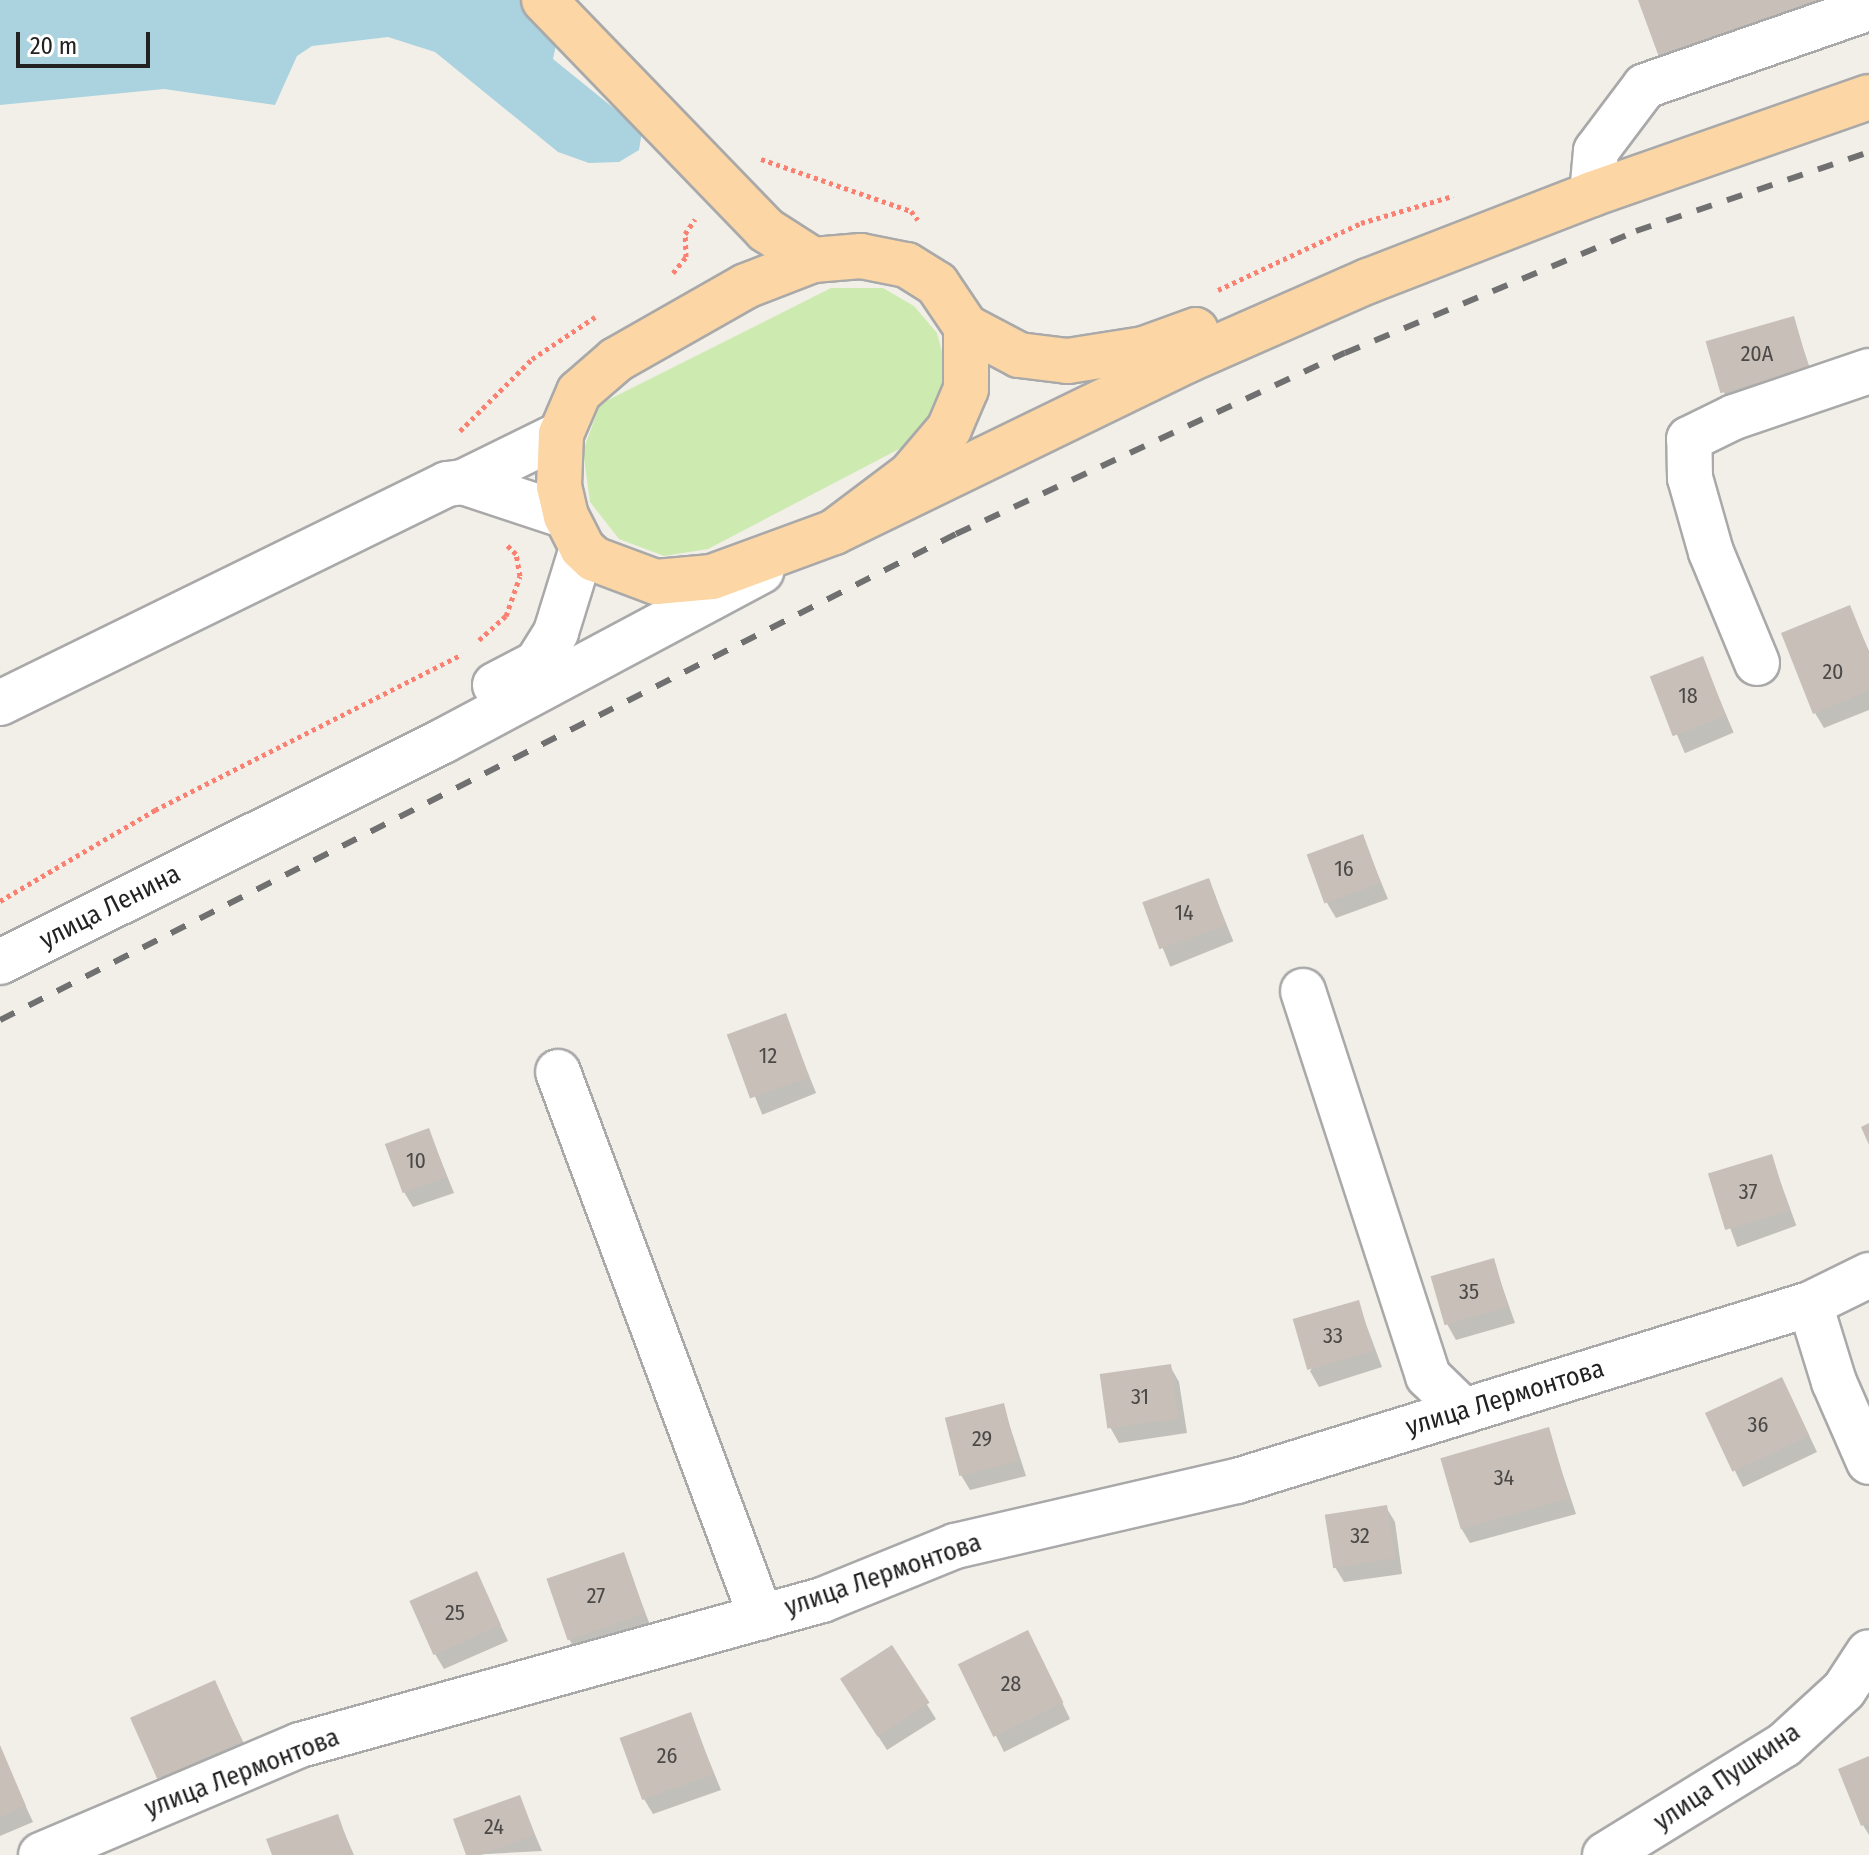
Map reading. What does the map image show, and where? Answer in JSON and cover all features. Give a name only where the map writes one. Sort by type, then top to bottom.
[{"type":"main road","points":[[544,0],[597,50],[766,230],[813,260]]},
{"type":"main road","points":[[1368,281],[1241,314],[1144,349],[1068,361],[1019,355],[966,327],[937,284],[906,265],[861,256],[813,260],[746,286],[616,360],[579,392],[561,434],[559,486],[574,532],[606,565],[656,582],[712,577],[834,532],[1188,360],[1368,281],[1592,194],[1869,97]]},
{"type":"main road","points":[[746,286],[766,230]]},
{"type":"main road","points":[[834,532],[910,475],[949,429],[966,389],[966,327]]},
{"type":"street","points":[[1592,194],[1596,151],[1645,86],[1869,8]]},
{"type":"street","points":[[1757,663],[1711,552],[1690,478],[1689,439],[1734,417],[1869,371]]},
{"type":"street","points":[[0,703],[447,484],[463,482],[561,434]]},
{"type":"street","points":[[220,851],[278,802],[323,773],[537,663],[556,632],[574,532],[463,482]]},
{"type":"street","points":[[220,851],[443,741],[834,532]]},
{"type":"street","name":"улица Ленина","points":[[0,962],[220,851]]},
{"type":"street","points":[[1303,991],[1428,1376],[1464,1411]]},
{"type":"street","points":[[558,1072],[761,1617]]},
{"type":"street","name":"улица Лермонтова","points":[[41,1855],[300,1745],[822,1600],[955,1546],[1237,1481],[1810,1304],[1869,1275]]},
{"type":"street","points":[[1810,1304],[1834,1382],[1869,1462]]},
{"type":"street","name":"улица Пушкина","points":[[1605,1855],[1784,1745],[1844,1690],[1869,1652]]},
{"type":"path","points":[[476,643],[506,616],[520,576],[516,554],[496,534]]},
{"type":"path","points":[[0,901],[155,810],[466,651]]},
{"type":"green space","points":[[831,288],[883,288],[914,306],[937,333],[946,367],[946,400],[930,426],[903,447],[708,549],[664,556],[619,539],[590,502],[583,451],[600,404]]},
{"type":"water","points":[[0,0],[572,0],[564,7],[553,59],[642,131],[639,150],[619,162],[589,163],[558,152],[435,52],[388,37],[312,46],[297,56],[275,105],[164,89],[0,105]]},
{"type":"building","points":[[1638,0],[1846,0],[1663,68]]},
{"type":"building","points":[[1794,316],[1809,368],[1720,393],[1706,341]]},
{"type":"building","points":[[1850,605],[1869,652],[1869,691],[1813,714],[1781,633]]},
{"type":"building","points":[[1703,656],[1726,716],[1673,736],[1650,676]]},
{"type":"building","points":[[1363,834],[1381,883],[1324,903],[1307,855]]},
{"type":"building","points":[[1209,878],[1226,925],[1159,949],[1142,902]]},
{"type":"building","points":[[786,1013],[809,1077],[750,1098],[727,1035]]},
{"type":"building","points":[[1869,1123],[1869,1145],[1861,1127]]},
{"type":"building","points":[[429,1128],[447,1177],[403,1193],[385,1144]]},
{"type":"building","points":[[1772,1154],[1789,1210],[1725,1230],[1708,1174]]},
{"type":"building","points":[[1494,1258],[1508,1307],[1445,1325],[1431,1276]]},
{"type":"building","points":[[1359,1300],[1374,1351],[1307,1370],[1293,1319]]},
{"type":"building","points":[[1171,1364],[1179,1418],[1107,1428],[1100,1374]]},
{"type":"building","points":[[1782,1377],[1809,1436],[1732,1472],[1705,1413]]},
{"type":"building","points":[[1004,1403],[1019,1461],[959,1476],[945,1418]]},
{"type":"building","points":[[1549,1427],[1569,1498],[1461,1529],[1440,1458]]},
{"type":"building","points":[[1387,1505],[1395,1558],[1333,1568],[1325,1515]]},
{"type":"building","points":[[624,1552],[645,1613],[568,1640],[546,1579]]},
{"type":"building","points":[[477,1571],[501,1625],[433,1655],[409,1601]]},
{"type":"building","points":[[1028,1630],[1064,1703],[993,1737],[958,1664]]},
{"type":"building","points":[[892,1645],[930,1703],[878,1737],[840,1679]]},
{"type":"building","points":[[215,1680],[242,1741],[157,1779],[130,1718]]},
{"type":"building","points":[[691,1712],[714,1774],[642,1800],[620,1738]]},
{"type":"building","points":[[0,1745],[26,1806],[0,1817]]},
{"type":"building","points":[[1869,1756],[1869,1823],[1861,1826],[1838,1769]]},
{"type":"building","points":[[520,1795],[535,1835],[481,1855],[466,1855],[453,1819]]},
{"type":"building","points":[[338,1814],[352,1855],[272,1855],[266,1839]]},
{"type":"railway","points":[[0,1020],[956,534],[1345,353],[1636,231],[1869,152]]}]
